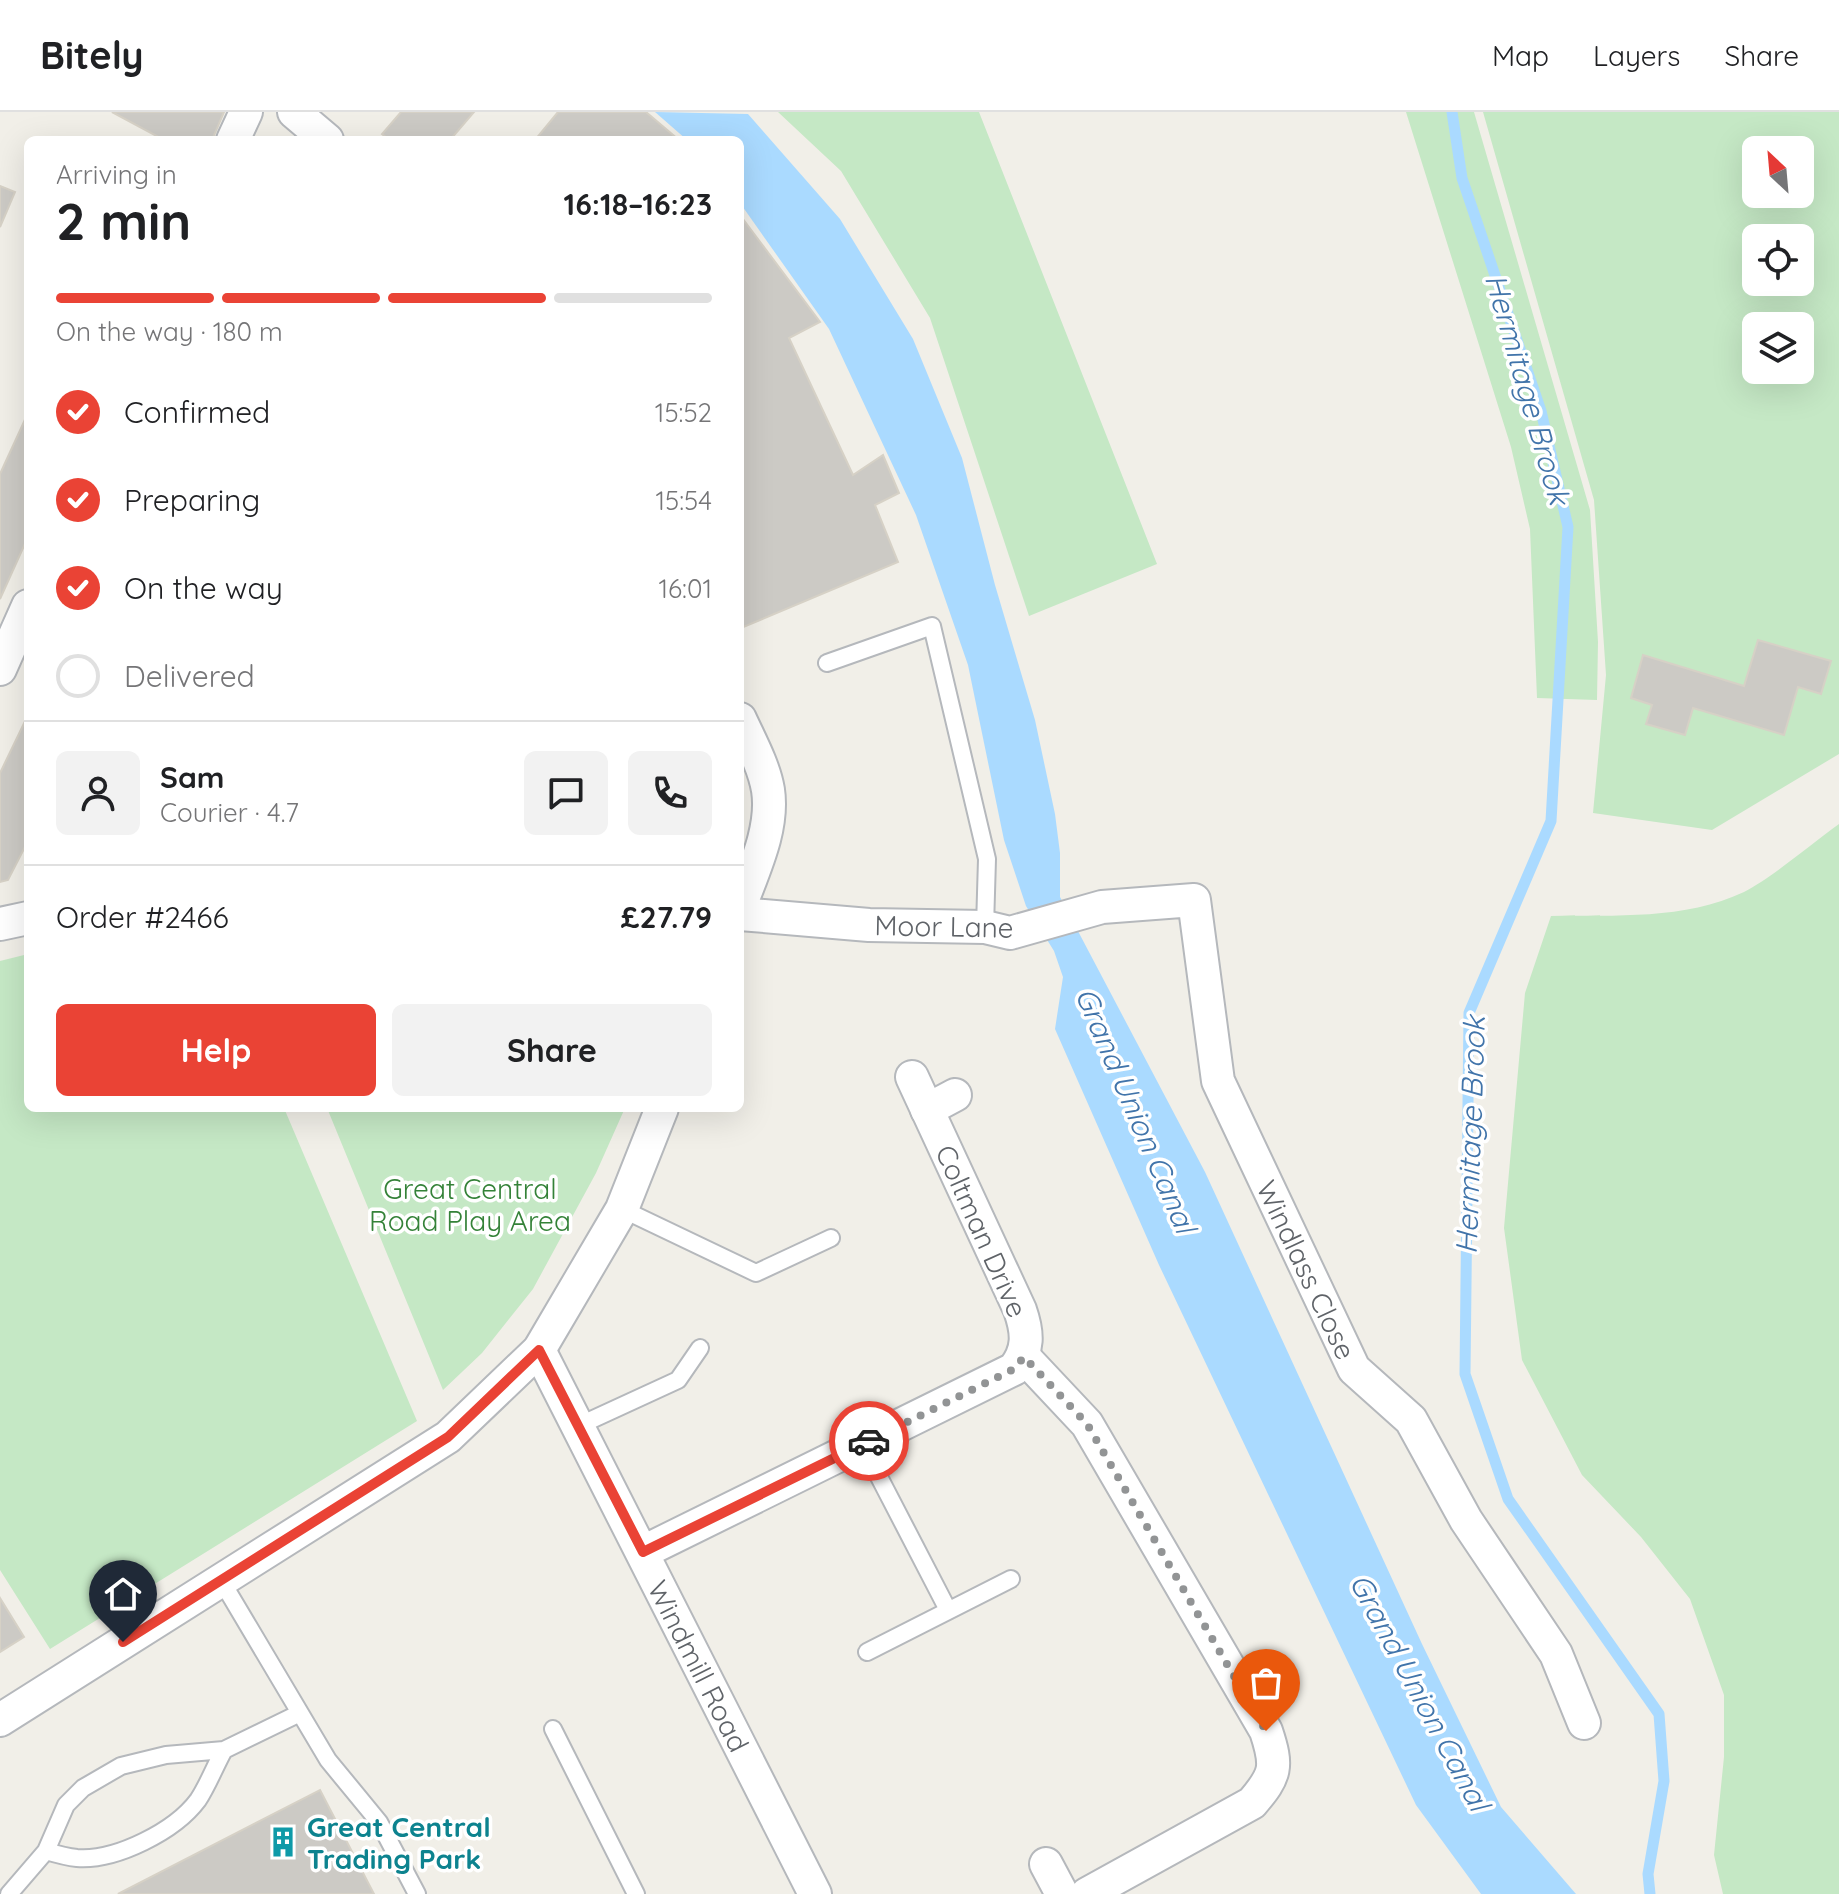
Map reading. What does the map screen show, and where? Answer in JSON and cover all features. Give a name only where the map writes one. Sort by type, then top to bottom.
[{"type":"street","points":[[235,136],[246,112]]},
{"type":"street","points":[[0,669],[24,615]]},
{"type":"street","points":[[744,729],[768,790],[768,817],[744,896]]},
{"type":"street","name":"Moor Lane","points":[[744,914],[869,925],[997,930],[1102,907],[1194,900]]},
{"type":"street","name":"Windlass Close","points":[[1194,900],[1218,1081],[1354,1369],[1411,1420],[1466,1520],[1556,1654],[1584,1723]]},
{"type":"street","points":[[0,924],[24,919]]},
{"type":"street","name":"Coltman Drive","points":[[643,1552],[1014,1369],[1024,1357],[1026,1326],[941,1103],[912,1077]]},
{"type":"street","points":[[0,1720],[448,1437],[539,1350],[622,1209],[660,1112]]},
{"type":"street","name":"Windmill Road","points":[[539,1350],[815,1894]]},
{"type":"street","points":[[1024,1357],[1087,1424],[1266,1731],[1275,1770],[1270,1782],[1252,1803],[1087,1894]]},
{"type":"street","points":[[1046,1864],[1062,1894]]},
{"type":"lane","points":[[827,663],[932,626],[987,859],[997,930]]},
{"type":"lane","points":[[622,1209],[756,1273],[831,1238]]},
{"type":"lane","points":[[578,1426],[678,1380],[700,1348]]},
{"type":"lane","points":[[862,1444],[948,1610]]},
{"type":"lane","points":[[867,1652],[1011,1579]]},
{"type":"lane","points":[[221,1580],[328,1760],[379,1822],[417,1894]]},
{"type":"lane","points":[[9,1894],[46,1851],[66,1805],[83,1788],[121,1766],[166,1755],[224,1750],[300,1713]]},
{"type":"lane","points":[[553,1729],[636,1894]]},
{"type":"lane","points":[[46,1851],[78,1858],[105,1856],[126,1850],[165,1829],[197,1801],[224,1750]]},
{"type":"green space","points":[[778,112],[979,112],[1157,564],[1029,616],[930,318],[841,171]]},
{"type":"green space","points":[[1406,112],[1474,112],[1590,510],[1598,642],[1597,700],[1537,698],[1530,529],[1511,447]]},
{"type":"green space","points":[[1483,112],[1839,112],[1839,754],[1712,830],[1593,813],[1606,675],[1594,500]]},
{"type":"green space","points":[[1839,824],[1839,1894],[1723,1894],[1714,1855],[1724,1757],[1724,1695],[1690,1599],[1641,1537],[1582,1475],[1522,1360],[1504,1228],[1525,993],[1551,916],[1674,912],[1721,901],[1767,878]]},
{"type":"green space","points":[[24,955],[24,1112],[286,1112],[417,1421],[50,1649],[0,1570],[0,961]]},
{"type":"green space","name":"Great Central Road Play Area","points":[[329,1112],[623,1112],[596,1173],[533,1289],[482,1353],[443,1390]]},
{"type":"water","name":"Grand Union Canal","points":[[655,112],[748,114],[840,219],[913,339],[962,458],[1035,720],[1055,814],[1060,853],[1060,897],[1205,1172],[1422,1644],[1501,1807],[1576,1894],[1481,1894],[1416,1805],[1159,1265],[1055,1029],[1063,977],[1054,951],[1026,906],[1004,840],[968,665],[916,515],[829,329],[744,209],[744,136],[682,136]]},
{"type":"building","points":[[112,112],[224,112],[214,136],[157,136]]},
{"type":"building","points":[[401,112],[474,112],[453,136],[382,134]]},
{"type":"building","points":[[558,112],[646,112],[674,136],[538,136]]},
{"type":"building","points":[[0,186],[15,192],[0,227]]},
{"type":"building","points":[[744,220],[820,322],[789,338],[853,475],[883,455],[899,493],[875,505],[898,562],[744,627]]},
{"type":"building","points":[[24,422],[24,546],[0,599],[0,474]]},
{"type":"building","points":[[1758,640],[1831,661],[1821,694],[1798,687],[1784,735],[1693,708],[1685,735],[1646,724],[1652,705],[1631,698],[1643,655],[1744,686]]},
{"type":"building","points":[[24,723],[24,849],[8,880],[0,882],[0,773]]},
{"type":"building","points":[[0,1598],[24,1637],[0,1652]]},
{"type":"building","name":"Great Central Trading Park","points":[[320,1790],[374,1894],[118,1894]]},
{"type":"waterway","name":"Hermitage Brook","points":[[1452,112],[1462,178],[1541,411],[1568,527],[1551,821],[1469,1013],[1465,1374],[1508,1499],[1659,1714],[1664,1781],[1648,1874],[1650,1894]]},
{"type":"way so far","points":[[869,1441],[1014,1369],[1024,1357],[1087,1424],[1266,1731]]},
{"type":"place","name":"Great Central Trading Park","points":[[283,1842]]},
{"type":"route","points":[[123,1642],[448,1437],[539,1350],[643,1552],[869,1441]]}]
